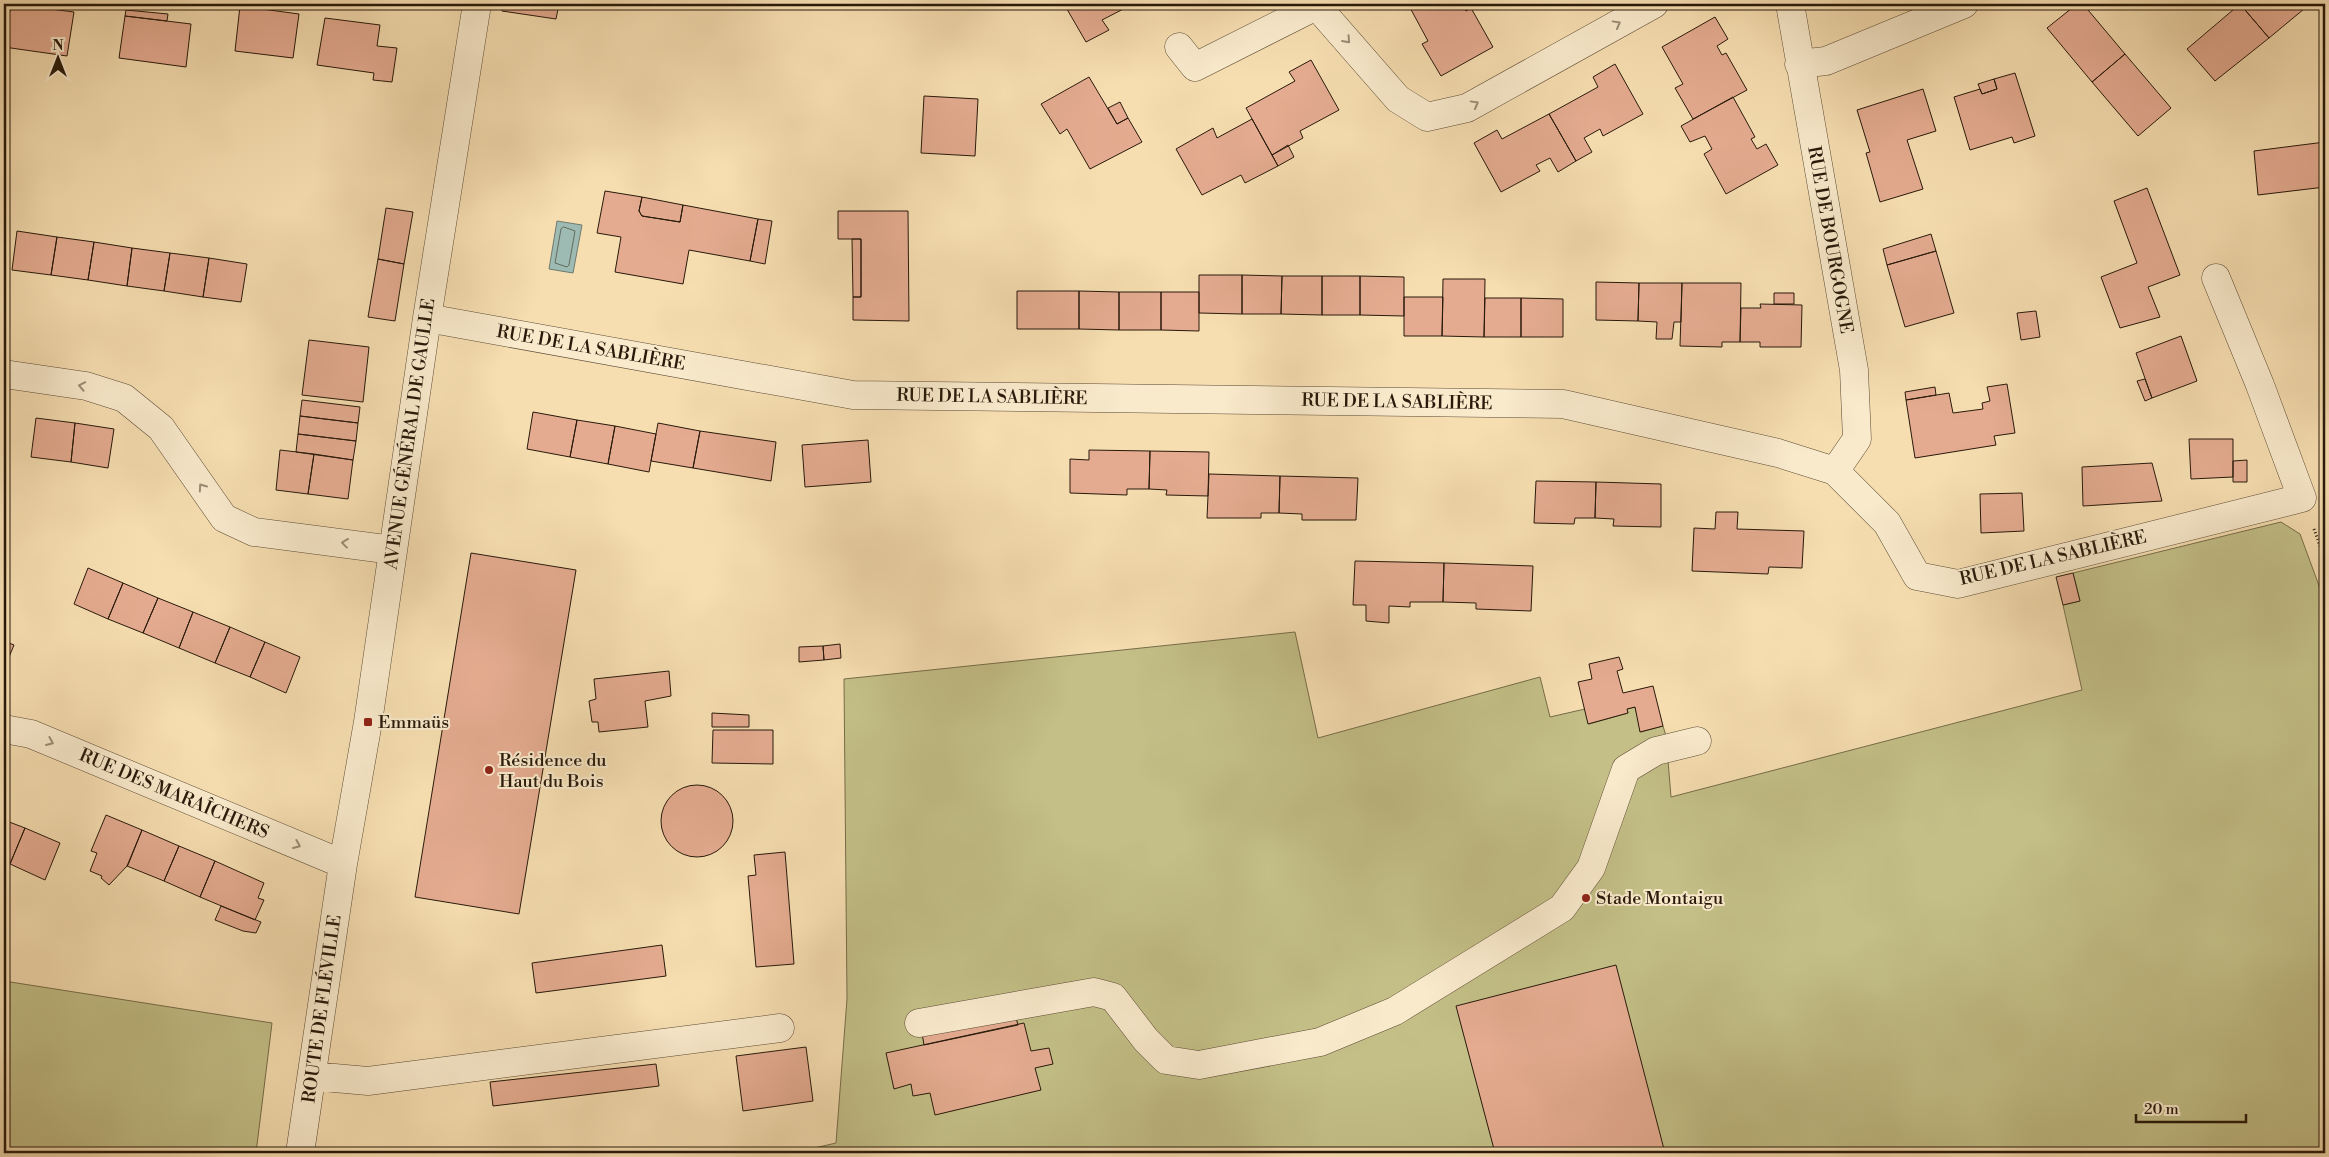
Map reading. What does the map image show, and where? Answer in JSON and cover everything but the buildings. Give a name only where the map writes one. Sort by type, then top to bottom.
[{"type":"street","name":"AVENUE GÉNÉRAL DE GAULLE","points":[[343,864],[368,722],[427,318],[477,4]]},
{"type":"street","points":[[1179,47],[1195,68],[1316,5],[1398,98],[1427,117],[1467,108],[1654,4]]},
{"type":"street","name":"RUE DE BOURGOGNE","points":[[1790,4],[1854,370],[1857,439],[1835,471]]},
{"type":"street","points":[[1799,64],[1826,61],[1964,4]]},
{"type":"street","name":"RUE DE LA SABLIÈRE","points":[[427,318],[852,395],[1563,404],[1778,452],[1835,471],[1888,523],[1917,576],[1958,584],[2302,498],[2260,385],[2216,278]]},
{"type":"street","points":[[4,374],[86,386],[124,398],[161,428],[224,518],[254,532],[393,550]]},
{"type":"street","name":"RUE DES MARAÎCHERS","points":[[4,729],[31,734],[343,864]]},
{"type":"street","points":[[919,1024],[1094,992],[1113,997],[1146,1040],[1166,1060],[1199,1065],[1320,1042],[1395,1011],[1562,908],[1591,868],[1626,769],[1656,751],[1697,741]]},
{"type":"street","name":"ROUTE DE FLÉVILLE","points":[[300,1153],[343,864]]},
{"type":"street","points":[[312,1076],[368,1081],[780,1028]]},
{"type":"shaded area","name":"Stade Montaigu","points":[[2281,522],[2300,534],[2325,602],[2325,1153],[793,1153],[836,1143],[847,999],[844,679],[1295,632],[1318,738],[1540,677],[1550,717],[1585,709],[1589,724],[1628,713],[1627,709],[1635,707],[1641,732],[1663,726],[1666,736],[1671,797],[2082,690],[2063,605],[2080,601],[2073,573]]},
{"type":"shaded area","points":[[4,981],[272,1023],[256,1153],[4,1153]]},
{"type":"water","points":[[557,221],[582,225],[573,273],[549,269]]},
{"type":"place","name":"Emmaüs","points":[[368,722]]},
{"type":"place","name":"Résidence du Haut du Bois","points":[[489,770]]},
{"type":"place","name":"Stade Montaigu","points":[[1586,898]]}]
